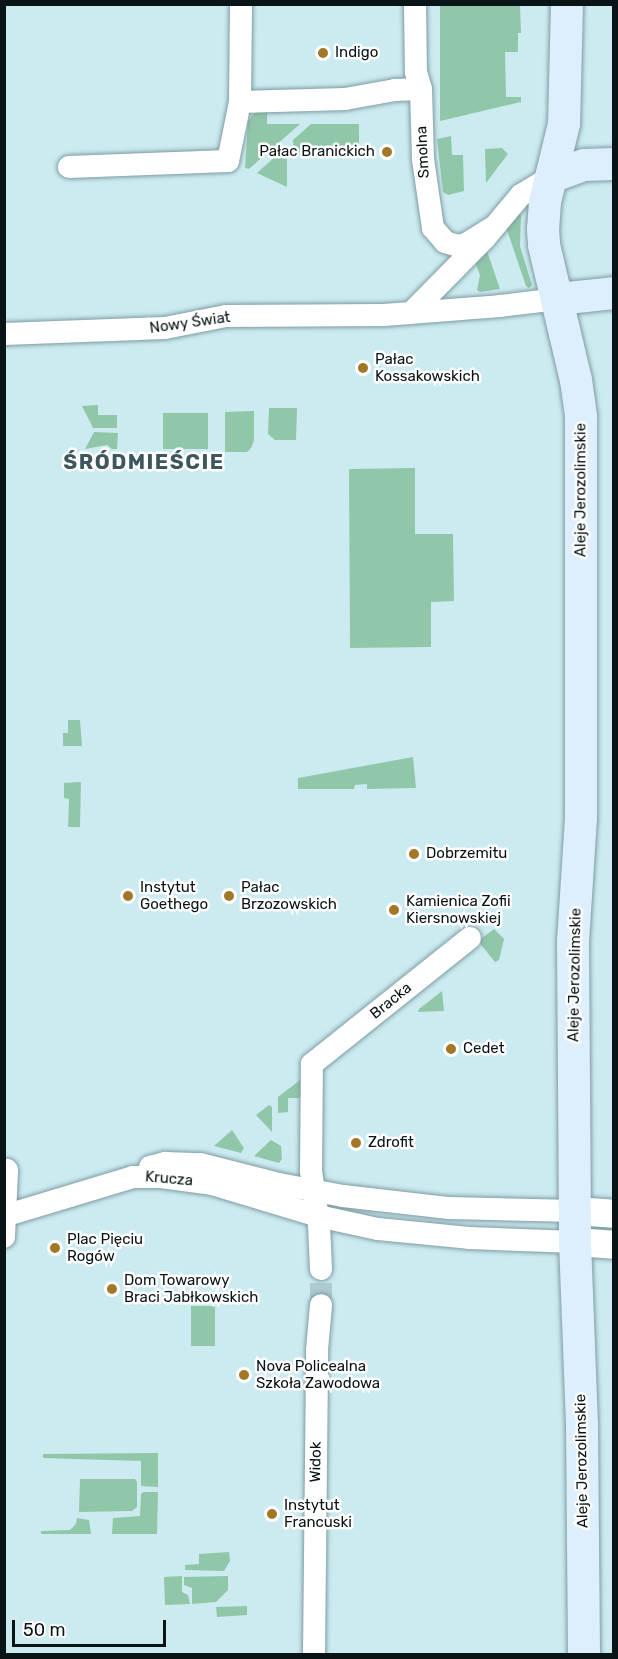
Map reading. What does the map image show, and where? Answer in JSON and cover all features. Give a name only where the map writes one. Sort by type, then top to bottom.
[{"type":"main road","points":[[551,177],[564,124],[567,4]]},
{"type":"main road","points":[[551,177],[584,165],[614,164]]},
{"type":"main road","name":"Aleje Jerozolimskie","points":[[551,177],[543,230],[544,245],[576,380],[581,417],[581,818],[573,941],[575,1242],[582,1425],[584,1654]]},
{"type":"main road","points":[[558,298],[614,293]]},
{"type":"street","points":[[69,167],[228,161],[240,102],[241,4]]},
{"type":"street","name":"Smolna","points":[[416,4],[416,72],[421,89],[423,170],[433,228],[445,242],[458,246],[466,244],[493,227]]},
{"type":"street","points":[[240,102],[345,99],[395,90],[421,89]]},
{"type":"street","points":[[412,312],[441,285],[521,195],[551,177]]},
{"type":"street","name":"Nowy Świat","points":[[4,334],[165,328],[225,316],[384,315],[500,306],[558,298]]},
{"type":"street","name":"Bracka","points":[[313,1190],[312,1064],[470,938]]},
{"type":"street","name":"Krucza","points":[[133,1177],[155,1165],[200,1164],[313,1190],[448,1208],[614,1214]]},
{"type":"street","points":[[7,1170],[5,1223],[133,1177]]},
{"type":"street","name":"Krucza","points":[[133,1177],[192,1180],[318,1216],[378,1229],[470,1238],[614,1245]]},
{"type":"street","points":[[313,1190],[318,1216],[321,1269]]},
{"type":"street","name":"Widok","points":[[314,1654],[317,1350],[321,1305]]},
{"type":"green space","points":[[440,5],[520,5],[521,33],[518,33],[518,52],[505,52],[506,97],[521,97],[521,102],[440,121]]},
{"type":"green space","points":[[267,109],[267,124],[300,124],[249,169],[245,168],[248,121],[256,111]]},
{"type":"green space","points":[[311,124],[359,124],[359,148],[345,149],[340,153],[294,155],[293,140]]},
{"type":"green space","points":[[451,136],[452,155],[463,155],[464,191],[448,195],[443,192],[437,139]]},
{"type":"green space","points":[[287,146],[287,187],[257,173]]},
{"type":"green space","points":[[502,148],[508,154],[486,183],[485,149]]},
{"type":"green space","points":[[518,212],[521,215],[520,246],[532,285],[529,288],[526,286],[505,224]]},
{"type":"green space","points":[[486,248],[500,289],[480,292],[477,290],[480,275],[475,262]]},
{"type":"green space","points":[[98,405],[98,415],[117,415],[117,428],[93,428],[82,406]]},
{"type":"green space","points":[[269,408],[297,408],[296,440],[275,440],[268,434]]},
{"type":"green space","points":[[254,411],[254,441],[251,448],[247,452],[225,452],[225,412]]},
{"type":"green space","points":[[163,413],[208,413],[208,449],[163,449]]},
{"type":"green space","points":[[94,432],[118,433],[117,449],[112,449],[107,445],[85,449]]},
{"type":"green space","points":[[415,468],[415,534],[453,534],[454,601],[431,602],[431,647],[350,648],[349,469]]},
{"type":"green space","points":[[68,720],[80,720],[82,746],[63,746],[63,733],[68,733]]},
{"type":"green space","points":[[413,757],[416,788],[367,789],[367,784],[355,785],[354,789],[298,789],[298,778]]},
{"type":"green space","points":[[81,782],[80,827],[68,827],[69,799],[64,798],[64,783]]},
{"type":"green space","points":[[494,929],[504,939],[499,960],[495,962],[478,941]]},
{"type":"green space","points":[[442,991],[444,1011],[418,1012],[419,1009]]},
{"type":"green space","points":[[304,1077],[301,1098],[288,1098],[288,1112],[278,1113],[278,1097]]},
{"type":"green space","points":[[269,1105],[272,1107],[272,1132],[256,1115]]},
{"type":"green space","points":[[232,1130],[244,1148],[241,1153],[214,1146]]},
{"type":"green space","points":[[271,1140],[281,1146],[282,1159],[279,1163],[254,1156]]},
{"type":"green space","points":[[191,1306],[215,1306],[215,1346],[191,1346]]},
{"type":"green space","points":[[158,1453],[158,1487],[141,1486],[141,1461],[43,1458],[43,1454]]},
{"type":"green space","points":[[80,1479],[135,1479],[137,1507],[132,1511],[79,1512]]},
{"type":"green space","points":[[143,1492],[158,1492],[157,1534],[112,1534],[113,1518],[140,1516]]},
{"type":"green space","points":[[77,1518],[89,1520],[91,1534],[41,1534],[41,1531],[70,1530],[76,1524]]},
{"type":"green space","points":[[229,1552],[230,1561],[224,1571],[185,1570],[185,1565],[199,1564],[199,1554]]},
{"type":"green space","points":[[182,1576],[182,1592],[188,1595],[190,1604],[165,1605],[164,1577]]},
{"type":"green space","points":[[228,1576],[228,1590],[216,1602],[192,1604],[192,1588],[184,1585],[184,1577]]},
{"type":"green space","points":[[247,1606],[247,1615],[217,1617],[216,1607]]},
{"type":"tunnel","points":[[321,1269],[321,1305]]},
{"type":"place","name":"Indigo","points":[[323,53]]},
{"type":"place","name":"Pałac Branickich","points":[[387,152]]},
{"type":"place","name":"Pałac Kossakowskich","points":[[363,368]]},
{"type":"place","name":"Dobrzemitu","points":[[414,854]]},
{"type":"place","name":"Instytut Goethego","points":[[128,896]]},
{"type":"place","name":"Pałac Brzozowskich","points":[[229,896]]},
{"type":"place","name":"Kamienica Zofii Kiersnowskiej","points":[[394,910]]},
{"type":"place","name":"Cedet","points":[[451,1049]]},
{"type":"place","name":"Zdrofit","points":[[356,1143]]},
{"type":"place","name":"Plac Pięciu Rogów","points":[[55,1248]]},
{"type":"place","name":"Dom Towarowy Braci Jabłkowskich","points":[[112,1289]]},
{"type":"place","name":"Nova Policealna Szkoła Zawodowa","points":[[244,1375]]},
{"type":"place","name":"Instytut Francuski","points":[[272,1514]]},
{"type":"district","name":"ŚRÓDMIEŚCIE","points":[[144,462]]}]
